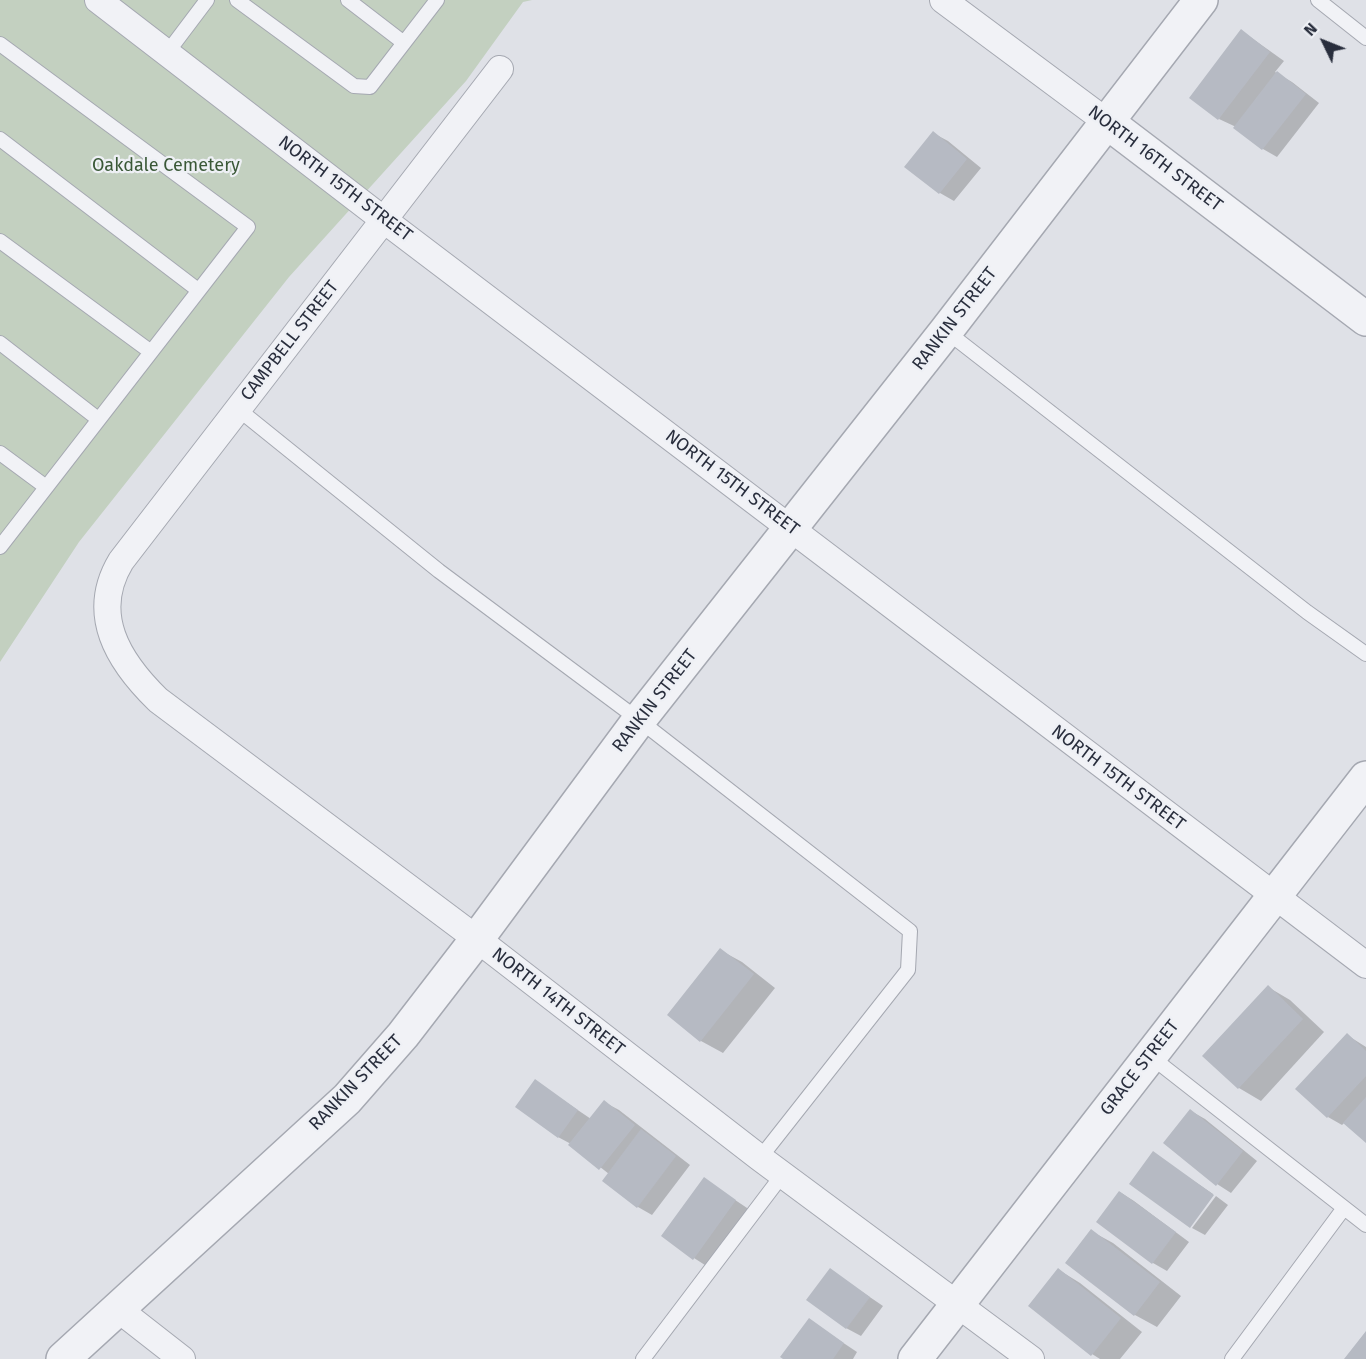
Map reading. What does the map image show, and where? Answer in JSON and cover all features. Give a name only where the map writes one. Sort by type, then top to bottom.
[{"type":"street","name":"NORTH 15TH STREET","points":[[98,0],[1138,794],[1276,895],[1366,965]]},
{"type":"street","name":"NORTH 16TH STREET","points":[[943,0],[1366,319]]},
{"type":"street","name":"RANKIN STREET","points":[[63,1359],[346,1099],[403,1035],[639,720],[946,331],[1201,0]]},
{"type":"street","name":"CAMPBELL STREET","points":[[108,624],[106,603],[109,588],[118,567],[500,69]]},
{"type":"street","name":"NORTH 14TH STREET","points":[[108,624],[128,668],[158,700],[477,939],[760,1158],[1031,1359]]},
{"type":"street","name":"GRACE STREET","points":[[915,1359],[956,1303],[1366,778]]},
{"type":"street","points":[[118,1309],[182,1359]]},
{"type":"lane","points":[[167,53],[207,0]]},
{"type":"lane","points":[[237,0],[354,86],[370,87],[437,0]]},
{"type":"lane","points":[[348,0],[404,43]]},
{"type":"lane","points":[[1318,0],[1366,38]]},
{"type":"lane","points":[[0,44],[248,227],[0,547]]},
{"type":"lane","points":[[0,139],[198,290]]},
{"type":"lane","points":[[0,241],[151,352]]},
{"type":"lane","points":[[946,331],[1307,612],[1366,654]]},
{"type":"lane","points":[[0,343],[98,419]]},
{"type":"lane","points":[[238,409],[439,572],[639,720],[910,931],[908,970],[760,1158]]},
{"type":"lane","points":[[0,453],[46,487]]},
{"type":"lane","points":[[1150,1056],[1366,1225]]},
{"type":"lane","points":[[643,1359],[783,1174]]},
{"type":"lane","points":[[1232,1359],[1344,1208]]},
{"type":"green space","name":"Oakdale Cemetery","points":[[0,0],[532,0],[523,2],[466,81],[289,277],[79,542],[0,662]]},
{"type":"building","points":[[1241,29],[1270,52],[1218,120],[1189,98]]},
{"type":"building","points":[[1277,71],[1306,94],[1262,150],[1233,128]]},
{"type":"building","points":[[933,131],[967,159],[939,194],[904,167]]},
{"type":"building","points":[[720,948],[754,974],[700,1042],[667,1015]]},
{"type":"building","points":[[1268,985],[1303,1019],[1238,1089],[1202,1056]]},
{"type":"building","points":[[1347,1033],[1366,1051],[1366,1076],[1327,1118],[1295,1089]]},
{"type":"building","points":[[535,1079],[578,1110],[558,1138],[515,1107]]},
{"type":"building","points":[[1366,1097],[1366,1143],[1343,1123]]},
{"type":"building","points":[[604,1100],[635,1125],[599,1170],[568,1145]]},
{"type":"building","points":[[1190,1109],[1243,1151],[1216,1186],[1163,1143]]},
{"type":"building","points":[[641,1129],[676,1156],[637,1208],[602,1181]]},
{"type":"building","points":[[1153,1151],[1214,1195],[1190,1228],[1129,1184]]},
{"type":"building","points":[[704,1177],[736,1200],[693,1260],[661,1236]]},
{"type":"building","points":[[1119,1191],[1176,1232],[1152,1264],[1096,1222]]},
{"type":"building","points":[[1091,1229],[1160,1282],[1134,1316],[1065,1263]]},
{"type":"building","points":[[830,1268],[870,1297],[846,1329],[806,1300]]},
{"type":"building","points":[[1058,1268],[1121,1318],[1091,1356],[1028,1306]]},
{"type":"building","points":[[809,1318],[844,1343],[833,1359],[783,1359],[780,1357]]},
{"type":"building","points":[[1366,1331],[1366,1359],[1344,1359]]}]
